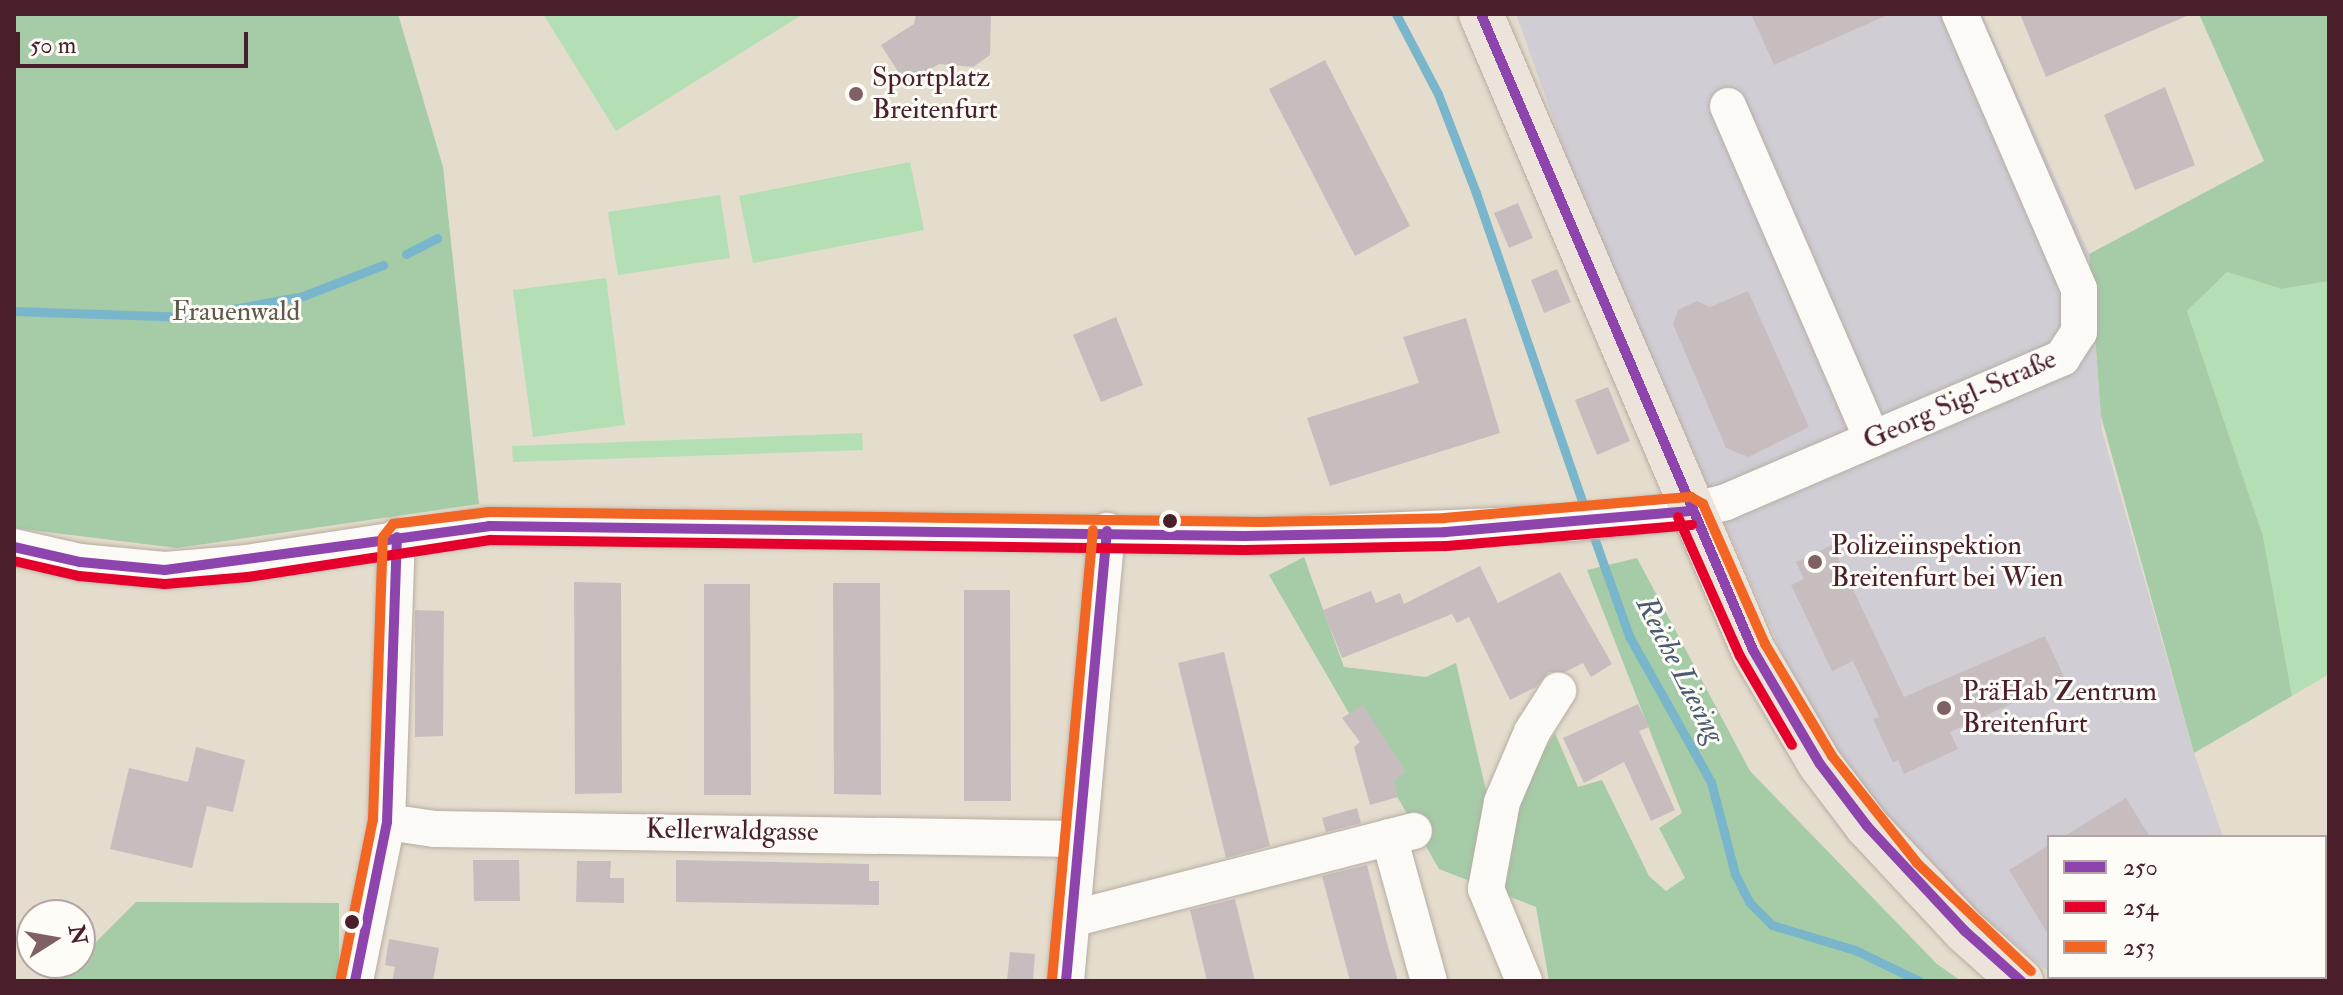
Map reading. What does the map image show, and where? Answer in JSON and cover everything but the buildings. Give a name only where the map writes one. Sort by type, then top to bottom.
[{"type":"main road","points":[[1481,14],[1753,650],[1820,764],[1907,872],[2021,981]]},
{"type":"street","name":"Georg Sigl-Straße","points":[[14,547],[80,562],[165,570],[246,563],[397,537],[489,526],[1107,531],[1244,536],[1570,523],[1691,511],[1726,502],[2062,358],[2079,332],[2079,289],[1960,14]]},
{"type":"street","points":[[1728,106],[1872,439]]},
{"type":"street","points":[[1066,981],[1107,531]]},
{"type":"street","points":[[355,981],[387,822],[397,537]]},
{"type":"street","points":[[1524,981],[1486,889],[1502,802],[1532,732],[1558,691]]},
{"type":"street","name":"Kellerwaldgasse","points":[[387,822],[435,829],[1077,839]]},
{"type":"street","points":[[1071,919],[1402,834],[1429,981]]},
{"type":"shaded area","points":[[1516,14],[1982,14],[2089,254],[2102,431],[2194,753],[2222,835],[2047,835],[2047,970],[1959,897],[1855,778],[1803,701],[1583,202]]},
{"type":"green space","name":"Frauenwald","points":[[14,14],[398,14],[443,167],[479,504],[177,548],[14,528]]},
{"type":"green space","points":[[543,14],[803,14],[616,131]]},
{"type":"green space","points":[[2199,14],[2329,14],[2329,281],[2282,289],[2227,272],[2187,311],[2263,536],[2292,696],[2194,753],[2101,416],[2089,254],[2264,161]]},
{"type":"green space","points":[[910,162],[924,230],[753,263],[739,196]]},
{"type":"green space","points":[[720,195],[730,258],[618,275],[608,212]]},
{"type":"green space","points":[[2227,272],[2282,289],[2329,281],[2329,674],[2292,696],[2263,536],[2187,311]]},
{"type":"green space","points":[[606,278],[625,425],[533,437],[513,290]]},
{"type":"green space","points":[[862,433],[863,450],[513,462],[512,446]]},
{"type":"green space","points":[[1304,557],[1344,667],[1426,677],[1456,663],[1489,803],[1500,822],[1555,733],[1578,787],[1602,780],[1649,876],[1666,891],[1685,878],[1659,828],[1682,813],[1587,570],[1637,558],[1750,771],[1937,964],[1961,981],[1549,981],[1536,907],[1439,869],[1269,575]]},
{"type":"green space","points":[[136,902],[339,903],[339,981],[57,981],[96,979],[96,942]]},
{"type":"waterway","name":"Reiche Liesing","points":[[1396,14],[1438,94],[1476,193],[1587,515]]},
{"type":"waterway","points":[[406,254],[437,238]]},
{"type":"waterway","points":[[14,311],[189,317],[303,296],[383,265]]},
{"type":"waterway","name":"Reiche Liesing","points":[[1591,529],[1629,636],[1711,782],[1735,874],[1749,902],[1772,925],[1855,950],[1919,981]]},
{"type":"transit line","name":"250","points":[[1481,14],[1753,650],[1820,764],[1867,826],[1965,931],[2021,981]]},
{"type":"transit line","name":"253","points":[[341,978],[373,820],[383,537],[393,524],[489,512],[1260,522],[1444,518],[1691,497],[1703,504],[1765,644],[1832,756],[1917,863],[2031,971]]},
{"type":"transit line","name":"250","points":[[14,547],[80,562],[165,570],[489,526],[1244,536],[1445,532],[1691,511]]},
{"type":"transit line","name":"254","points":[[1678,517],[1740,656],[1792,745]]},
{"type":"transit line","name":"254","points":[[14,561],[79,576],[165,584],[248,577],[490,540],[1244,550],[1446,546],[1692,525]]},
{"type":"transit line","name":"253","points":[[1052,980],[1093,530]]},
{"type":"transit line","name":"250","points":[[1066,981],[1107,531]]},
{"type":"transit line","name":"250","points":[[355,981],[387,822],[397,537]]},
{"type":"place","name":"Sportplatz Breitenfurt","points":[[856,94]]},
{"type":"place","name":"Polizeiinspektion Breitenfurt bei Wien","points":[[1815,562]]},
{"type":"place","name":"PräHab Zentrum Breitenfurt","points":[[1944,708]]}]
